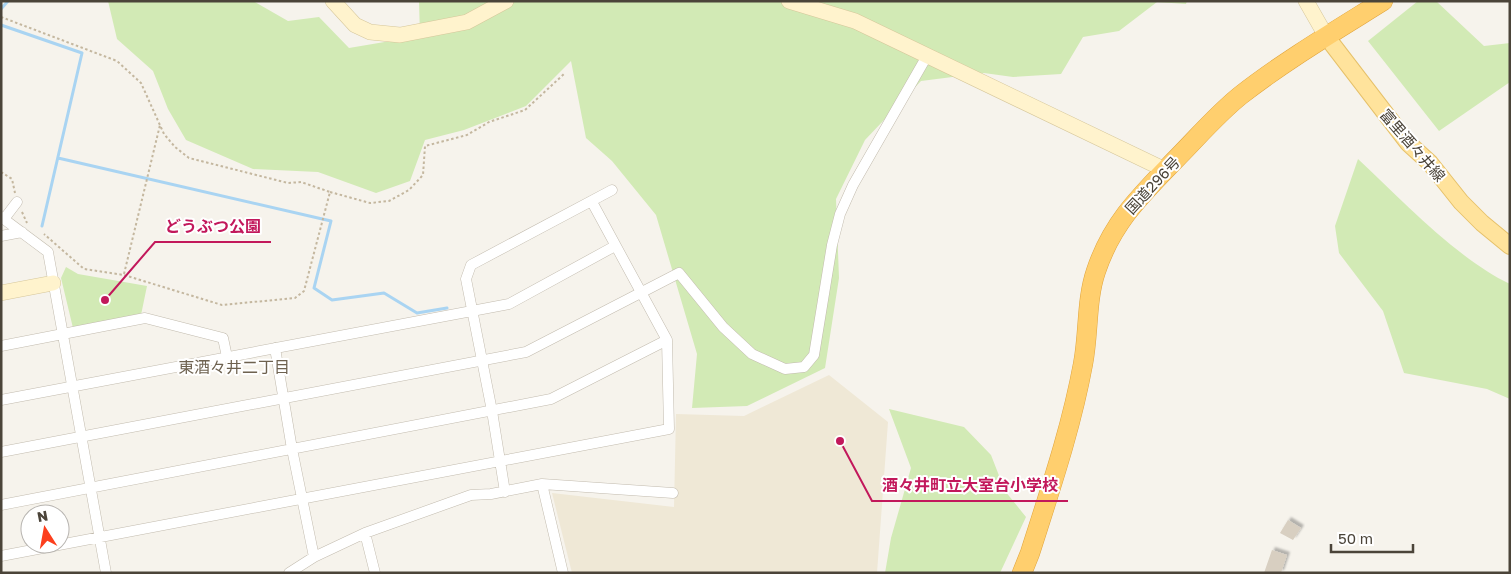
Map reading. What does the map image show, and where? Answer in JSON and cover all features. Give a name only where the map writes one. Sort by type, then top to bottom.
[{"type":"highway","name":"国道296号","points":[[1022,573],[1070,428],[1084,361],[1088,314],[1095,272],[1104,249],[1119,222],[1137,198],[1240,96],[1326,36],[1383,1]]},
{"type":"main road","name":"富里酒々井線","points":[[1326,36],[1408,143],[1430,163],[1461,202],[1482,223],[1510,246]]},
{"type":"street","points":[[333,1],[355,25],[370,32],[400,35],[467,22],[506,1]]},
{"type":"street","points":[[789,1],[855,21],[1157,166],[1164,172]]},
{"type":"street","points":[[1306,1],[1326,36]]},
{"type":"street","points":[[1,452],[526,352],[679,273],[723,328],[752,354],[785,369],[804,367],[814,355],[832,245],[840,214],[853,185],[927,56]]},
{"type":"street","points":[[505,492],[483,361],[466,280],[471,265],[612,190]]},
{"type":"street","points":[[18,202],[2,218],[25,228],[48,252],[106,573]]},
{"type":"street","points":[[1,556],[669,429],[667,340],[592,202]]},
{"type":"street","points":[[1,236],[25,228]]},
{"type":"street","points":[[1,400],[509,304],[615,246]]},
{"type":"street","points":[[1,293],[53,283]]},
{"type":"street","points":[[1,346],[145,318],[223,338],[227,357]]},
{"type":"street","points":[[1,504],[551,399],[667,340]]},
{"type":"street","points":[[274,348],[301,498],[314,557]]},
{"type":"street","points":[[542,484],[562,573]]},
{"type":"street","points":[[289,573],[314,557],[365,533],[471,495],[505,492],[542,484],[673,493]]},
{"type":"street","points":[[365,533],[375,573]]},
{"type":"path","points":[[1,17],[117,61],[141,83],[160,126],[175,148],[189,158],[288,183],[301,182],[370,203],[388,201],[409,190],[423,175],[426,146],[467,136],[490,122],[525,110],[564,74]]},
{"type":"path","points":[[124,275],[160,126]]},
{"type":"path","points":[[1,172],[12,179],[25,228]]},
{"type":"path","points":[[41,232],[54,241],[74,262],[84,269],[124,275],[222,305],[295,298],[304,291],[330,192],[328,191]]},
{"type":"shaded area","points":[[829,375],[888,422],[877,573],[572,573],[552,493],[674,507],[676,414],[744,416]]},
{"type":"green space","points":[[108,1],[253,1],[288,21],[319,17],[349,48],[420,36],[419,1],[1187,1],[1186,4],[1157,2],[1119,31],[1083,37],[1061,74],[1013,77],[984,73],[921,81],[865,140],[836,199],[839,278],[825,368],[747,406],[692,408],[697,354],[656,215],[612,161],[586,138],[571,61],[526,106],[464,130],[425,140],[410,181],[376,193],[318,172],[253,169],[186,140],[168,109],[153,71],[117,39]]},
{"type":"green space","points":[[1418,1],[1436,1],[1484,46],[1510,43],[1510,82],[1439,131],[1368,41]]},
{"type":"green space","points":[[1358,159],[1450,244],[1470,260],[1510,284],[1510,399],[1487,389],[1404,373],[1383,311],[1339,253],[1335,226]]},
{"type":"green space","points":[[66,267],[78,274],[147,286],[141,315],[73,328],[61,278]]},
{"type":"green space","points":[[889,409],[964,427],[991,455],[1005,491],[1026,517],[1000,573],[885,573],[891,538],[911,468]]},
{"type":"building","points":[[1288,520],[1301,528],[1293,540],[1280,533]]},
{"type":"building","points":[[1272,550],[1287,555],[1281,573],[1264,573]]},
{"type":"waterway","points":[[1,9],[8,1]]},
{"type":"waterway","points":[[1,25],[82,53],[42,226]]},
{"type":"waterway","points":[[58,158],[331,221],[314,288],[332,300],[384,293],[417,313],[447,308]]},
{"type":"place","name":"どうぶつ公園","points":[[105,300]]},
{"type":"place","name":"酒々井町立大室台小学校","points":[[840,441]]},
{"type":"district","name":"東酒々井二丁目","points":[[234,367]]}]
